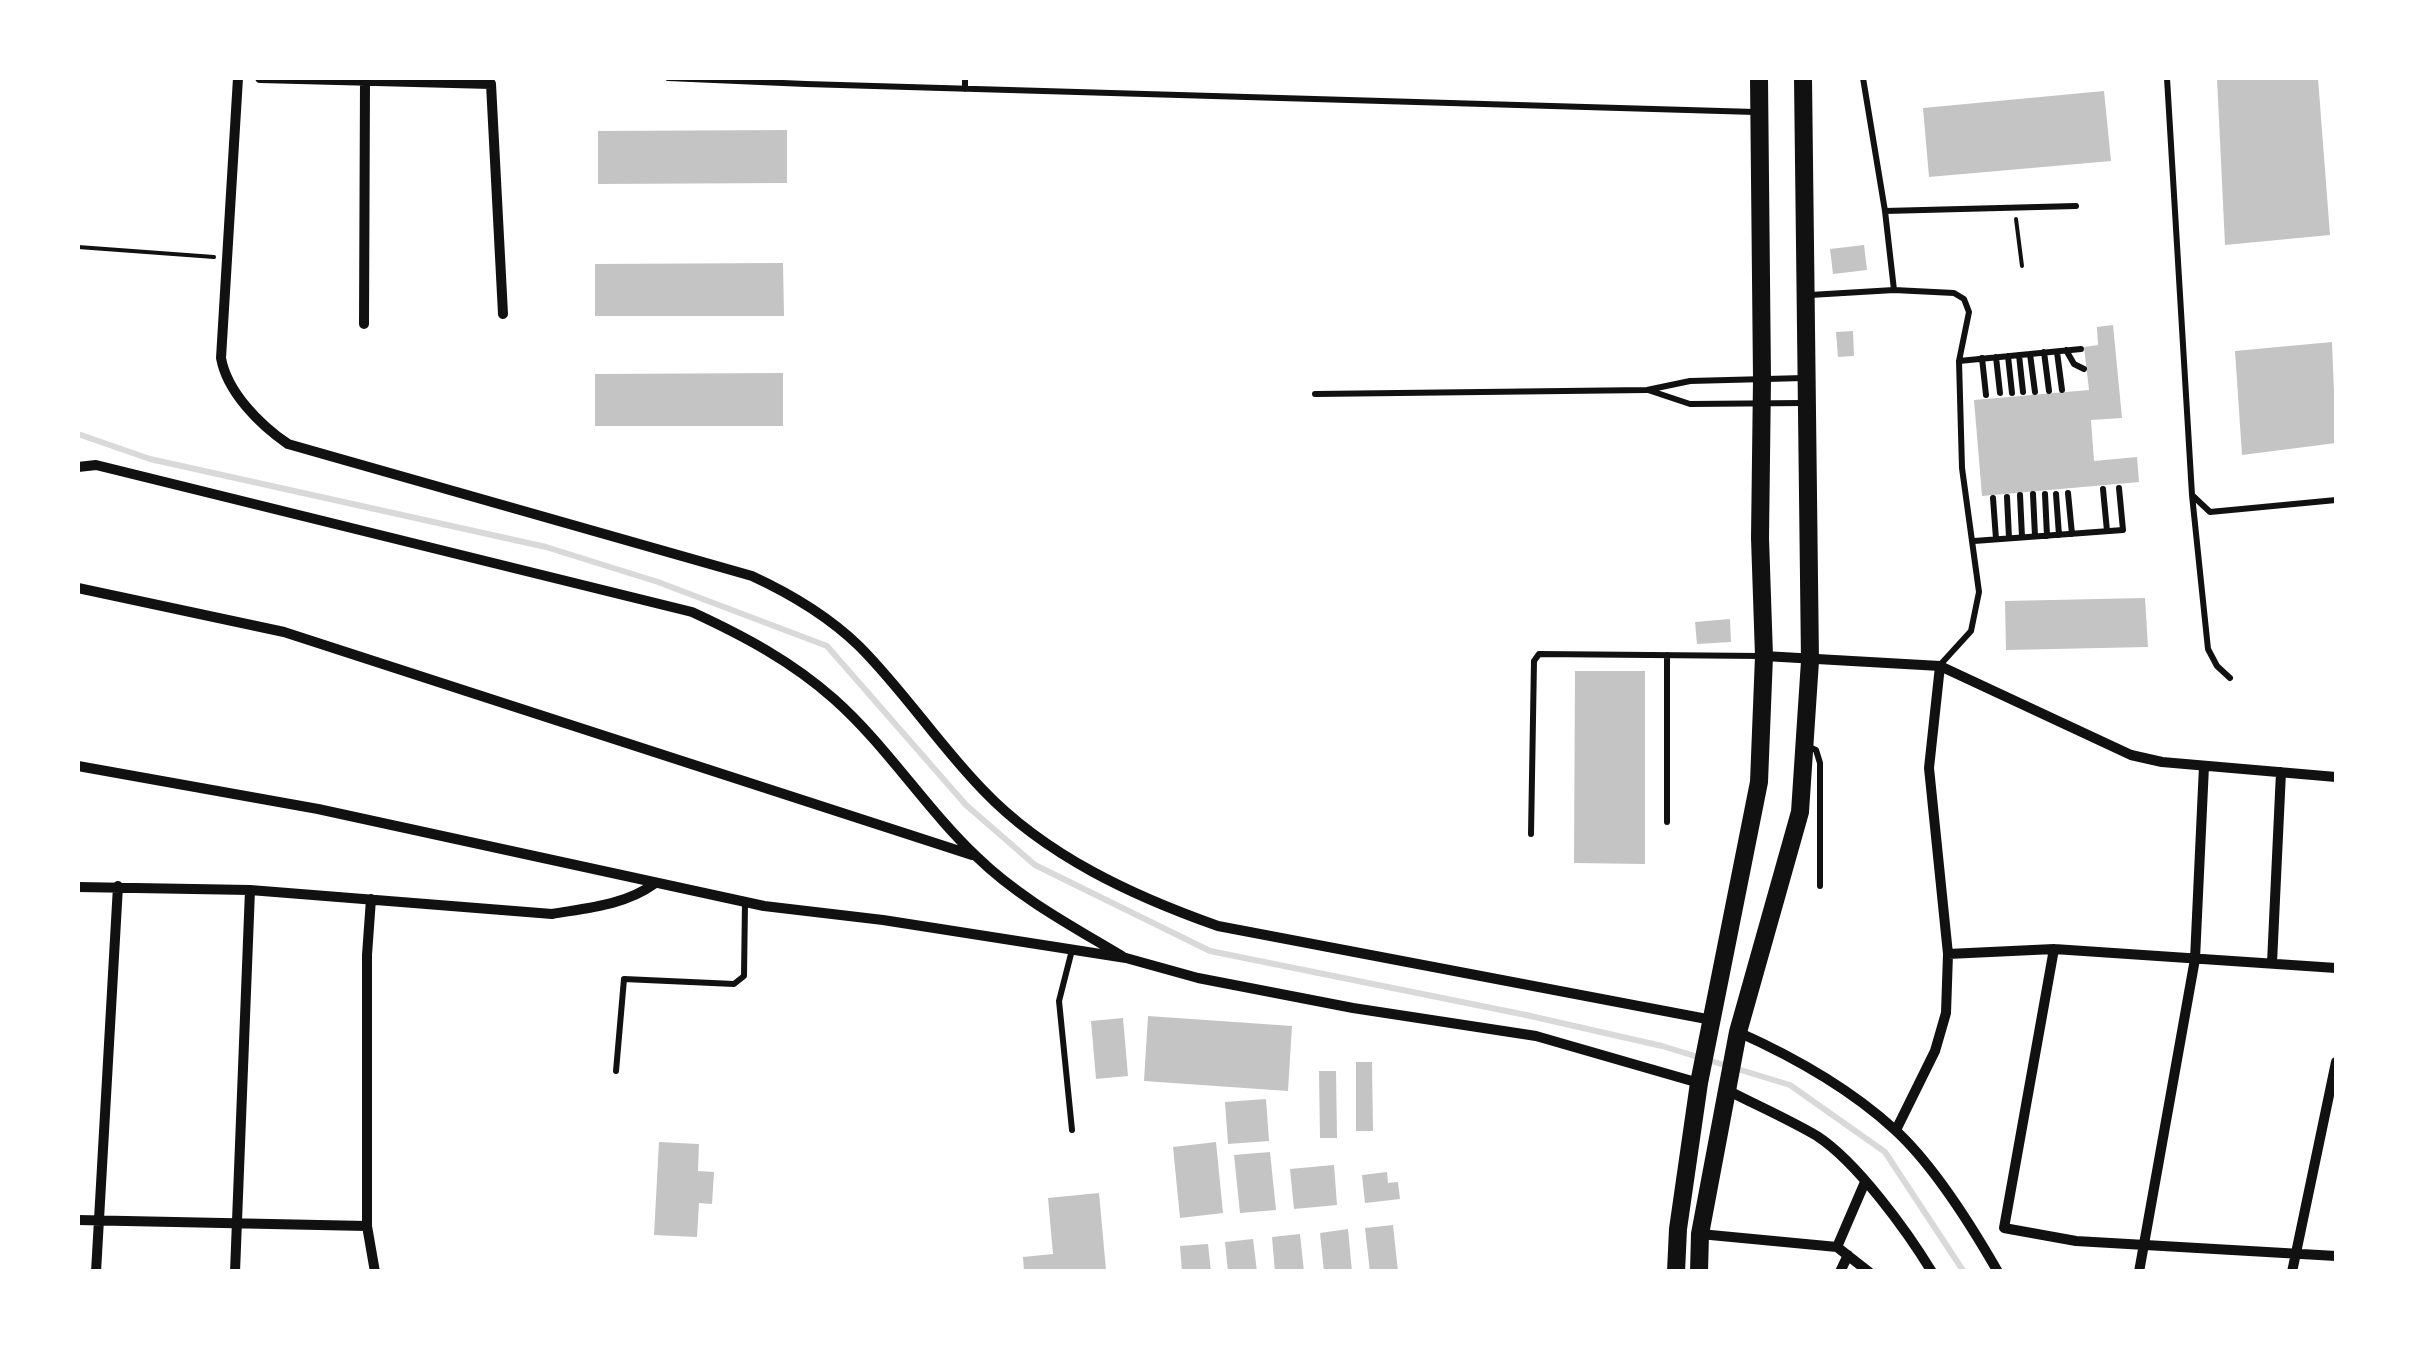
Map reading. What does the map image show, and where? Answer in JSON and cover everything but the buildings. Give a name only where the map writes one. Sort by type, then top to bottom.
[{"type":"main road","points":[[1676,1272],[1678,1229],[1700,1080],[1759,782],[1764,656],[1759,78]]},
{"type":"main road","points":[[1699,1272],[1700,1234],[1737,1035],[1800,812],[1810,661],[1803,78]]},
{"type":"street","points":[[238,78],[221,358],[224,373],[270,432],[305,451],[752,576],[778,588],[812,608],[859,646],[982,790],[1015,820],[1097,874],[1218,926],[1711,1026]]},
{"type":"street","points":[[260,78],[492,84],[503,314]]},
{"type":"street","points":[[364,324],[365,80]]},
{"type":"street","points":[[78,467],[96,465],[692,612],[753,640],[837,701],[975,856],[1033,902],[1126,958]]},
{"type":"street","points":[[78,588],[284,632],[975,856]]},
{"type":"street","points":[[1764,656],[1940,666],[2131,755],[2204,766],[2336,777]]},
{"type":"street","points":[[1896,1130],[1936,1050],[1946,1013],[1948,954],[1929,768],[1940,666]]},
{"type":"street","points":[[78,766],[354,816],[745,902],[1126,958],[1198,978],[1353,1008],[1536,1036],[1700,1080]]},
{"type":"street","points":[[2139,1272],[2195,959],[2204,766]]},
{"type":"street","points":[[2272,964],[2281,772]]},
{"type":"street","points":[[78,887],[250,890],[552,914],[602,906],[641,893],[654,884]]},
{"type":"street","points":[[96,1272],[118,886]]},
{"type":"street","points":[[234,1272],[250,890]]},
{"type":"street","points":[[371,899],[367,955],[367,1226],[375,1272]]},
{"type":"street","points":[[1948,954],[2054,949],[2336,968]]},
{"type":"street","points":[[2054,949],[2004,1228],[2076,1240],[2336,1256]]},
{"type":"street","points":[[1737,1035],[1796,1058],[1896,1130],[1924,1162],[1998,1272]]},
{"type":"street","points":[[2292,1272],[2336,1062]]},
{"type":"street","points":[[1727,1087],[1820,1138],[1865,1182],[1915,1244],[1932,1272]]},
{"type":"street","points":[[1837,1247],[1865,1182]]},
{"type":"street","points":[[78,1220],[367,1226]]},
{"type":"street","points":[[1700,1234],[1837,1247],[1868,1272]]},
{"type":"street","points":[[1840,1272],[1848,1255]]},
{"type":"lane","points":[[668,78],[1759,112]]},
{"type":"lane","points":[[965,78],[965,89]]},
{"type":"lane","points":[[1863,78],[1894,290]]},
{"type":"lane","points":[[2166,78],[2192,496],[2208,648],[2216,666],[2230,678]]},
{"type":"lane","points":[[1885,211],[2076,206]]},
{"type":"lane","points":[[1804,296],[1894,290],[1954,293],[1964,300],[1969,312],[1959,361],[1962,468],[1979,592],[1971,632],[1940,666]]},
{"type":"lane","points":[[1959,361],[2081,349]]},
{"type":"lane","points":[[2066,350],[2074,364],[2084,369]]},
{"type":"lane","points":[[2044,352],[2049,392]]},
{"type":"lane","points":[[2057,352],[2062,390]]},
{"type":"lane","points":[[2030,354],[2035,392]]},
{"type":"lane","points":[[2019,355],[2023,392]]},
{"type":"lane","points":[[2008,356],[2012,393]]},
{"type":"lane","points":[[1996,357],[2000,393]]},
{"type":"lane","points":[[1982,358],[1986,396]]},
{"type":"lane","points":[[1315,394],[1646,390],[1690,381],[1805,378]]},
{"type":"lane","points":[[1646,390],[1690,404],[1806,403]]},
{"type":"lane","points":[[1974,542],[2124,530],[2119,488]]},
{"type":"lane","points":[[2103,489],[2107,531]]},
{"type":"lane","points":[[2068,493],[2072,534]]},
{"type":"lane","points":[[2033,494],[2035,536]]},
{"type":"lane","points":[[2044,494],[2047,536]]},
{"type":"lane","points":[[2056,494],[2059,535]]},
{"type":"lane","points":[[2020,495],[2022,537]]},
{"type":"lane","points":[[2192,496],[2210,512],[2336,500]]},
{"type":"lane","points":[[2007,497],[2009,538]]},
{"type":"lane","points":[[1992,498],[1996,539]]},
{"type":"lane","points":[[1531,834],[1535,658],[1545,654],[1764,656]]},
{"type":"lane","points":[[1668,655],[1668,822]]},
{"type":"lane","points":[[1805,746],[1816,750],[1820,763],[1820,886]]},
{"type":"lane","points":[[616,1071],[624,979],[734,984],[741,981],[745,902]]},
{"type":"lane","points":[[1072,950],[1059,1001],[1072,1130]]},
{"type":"path","points":[[2015,210],[2022,266]]},
{"type":"path","points":[[78,247],[228,258]]},
{"type":"waterway","points":[[78,434],[150,459],[546,547],[658,582],[827,646],[966,805],[1035,865],[1210,951],[1662,1046],[1790,1085],[1885,1152],[1964,1272]]}]
